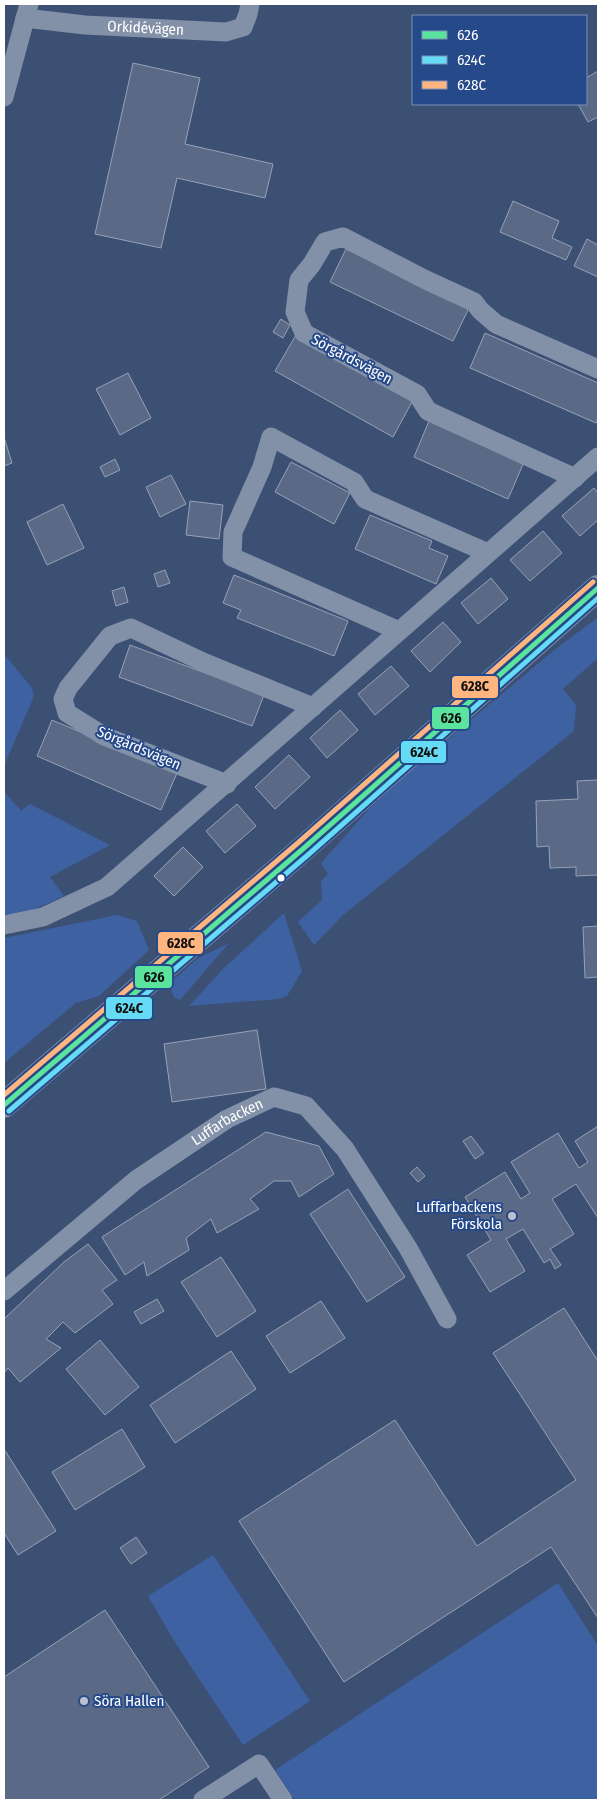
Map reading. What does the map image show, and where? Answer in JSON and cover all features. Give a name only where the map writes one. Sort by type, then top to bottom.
[{"type":"main road","points":[[4,1105],[304,848],[596,590]]},
{"type":"street","name":"Orkidévägen","points":[[27,8],[85,24],[226,32],[243,27],[250,4]]},
{"type":"street","points":[[4,98],[27,8]]},
{"type":"street","name":"Sörgårdsvägen","points":[[575,478],[428,411],[417,394],[304,334],[295,312],[299,280],[312,264],[324,242],[342,238],[474,302],[496,324],[598,369]]},
{"type":"street","points":[[399,631],[232,557],[233,532],[262,467],[271,437],[354,482],[365,499],[488,553]]},
{"type":"street","points":[[4,925],[43,917],[107,887],[598,457]]},
{"type":"street","name":"Sörgårdsvägen","points":[[226,784],[104,736],[67,713],[63,699],[68,688],[110,636],[131,628],[203,662],[313,708]]},
{"type":"street","name":"Luffarbacken","points":[[4,1291],[136,1180],[226,1119],[274,1097],[306,1106],[345,1149],[408,1248],[447,1319]]},
{"type":"street","points":[[203,1800],[260,1764],[283,1800]]},
{"type":"shaded area","points":[[598,617],[598,658],[563,689],[576,705],[574,731],[343,915],[314,945],[298,922],[322,900],[321,881],[328,874],[321,863],[370,808],[413,768],[557,648]]},
{"type":"shaded area","points":[[4,654],[32,688],[34,696],[4,766]]},
{"type":"shaded area","points":[[4,791],[21,811],[30,804],[110,845],[50,877],[64,896],[21,915],[4,914]]},
{"type":"shaded area","points":[[284,913],[302,971],[287,996],[278,999],[189,1006],[224,968]]},
{"type":"shaded area","points":[[117,915],[137,921],[149,950],[99,996],[76,1003],[4,1063],[4,938]]},
{"type":"shaded area","points":[[229,943],[180,1000],[174,997],[169,984],[197,959]]},
{"type":"shaded area","points":[[213,1555],[310,1701],[243,1745],[176,1644],[148,1596]]},
{"type":"shaded area","points":[[558,1583],[598,1646],[598,1800],[295,1800],[275,1770]]},
{"type":"building","points":[[133,63],[200,78],[185,144],[273,164],[265,198],[177,178],[161,248],[95,234]]},
{"type":"building","points":[[598,71],[598,117],[588,122],[579,105],[587,105],[587,77]]},
{"type":"building","points":[[513,201],[559,221],[552,238],[572,247],[566,260],[500,232]]},
{"type":"building","points":[[587,239],[598,245],[598,277],[574,266]]},
{"type":"building","points":[[346,249],[469,308],[453,341],[330,282]]},
{"type":"building","points":[[281,319],[290,325],[283,338],[273,332]]},
{"type":"building","points":[[485,333],[598,383],[598,418],[596,423],[470,368]]},
{"type":"building","points":[[296,335],[413,400],[393,437],[275,371]]},
{"type":"building","points":[[128,373],[151,418],[120,435],[96,389]]},
{"type":"building","points":[[429,421],[524,462],[508,499],[414,457]]},
{"type":"building","points":[[4,437],[12,463],[4,466]]},
{"type":"building","points":[[115,459],[120,470],[105,477],[100,467]]},
{"type":"building","points":[[291,462],[350,493],[334,524],[275,492]]},
{"type":"building","points":[[171,475],[186,504],[160,517],[146,487]]},
{"type":"building","points":[[594,488],[598,493],[598,520],[580,536],[562,516]]},
{"type":"building","points":[[190,501],[223,505],[219,539],[186,535]]},
{"type":"building","points":[[63,504],[84,548],[47,565],[27,522]]},
{"type":"building","points":[[370,515],[432,541],[429,548],[448,556],[436,584],[355,549]]},
{"type":"building","points":[[543,531],[562,553],[530,581],[510,560]]},
{"type":"building","points":[[165,570],[170,583],[158,587],[154,574]]},
{"type":"building","points":[[234,575],[348,621],[334,656],[237,618],[241,610],[223,603]]},
{"type":"building","points":[[491,578],[508,599],[478,624],[461,603]]},
{"type":"building","points":[[124,587],[128,602],[116,606],[112,591]]},
{"type":"building","points":[[443,622],[461,642],[430,672],[411,651]]},
{"type":"building","points":[[130,645],[264,695],[252,726],[119,677]]},
{"type":"building","points":[[391,666],[409,686],[375,715],[358,694]]},
{"type":"building","points":[[340,710],[358,730],[327,758],[310,738]]},
{"type":"building","points":[[52,720],[177,773],[161,810],[37,756]]},
{"type":"building","points":[[289,755],[310,777],[275,809],[255,787]]},
{"type":"building","points":[[598,780],[598,875],[576,876],[576,867],[550,868],[549,846],[537,847],[536,801],[578,799],[577,781]]},
{"type":"building","points":[[237,804],[256,826],[225,853],[206,831]]},
{"type":"building","points":[[183,847],[203,867],[174,896],[154,876]]},
{"type":"building","points":[[598,926],[598,977],[585,978],[583,927]]},
{"type":"building","points":[[257,1030],[266,1089],[172,1102],[164,1044]]},
{"type":"building","points":[[598,1126],[598,1218],[576,1184],[552,1199],[574,1234],[550,1249],[561,1265],[555,1269],[550,1259],[544,1263],[523,1229],[506,1239],[525,1271],[490,1292],[467,1255],[491,1240],[465,1197],[505,1172],[521,1199],[530,1193],[511,1162],[558,1133],[579,1168],[588,1162],[575,1141]]},
{"type":"building","points":[[266,1132],[319,1146],[334,1174],[299,1197],[291,1181],[274,1181],[250,1199],[259,1209],[217,1233],[211,1219],[186,1238],[189,1250],[147,1276],[144,1262],[125,1275],[102,1237]]},
{"type":"building","points":[[471,1136],[484,1153],[475,1159],[463,1141]]},
{"type":"building","points":[[417,1167],[425,1176],[418,1182],[410,1173]]},
{"type":"building","points":[[348,1189],[405,1277],[367,1302],[310,1214]]},
{"type":"building","points":[[88,1244],[117,1280],[102,1290],[113,1304],[75,1333],[63,1322],[46,1339],[61,1348],[20,1382],[8,1368],[4,1373],[4,1319],[64,1262]]},
{"type":"building","points":[[221,1257],[256,1311],[217,1337],[181,1282]]},
{"type":"building","points":[[157,1299],[164,1311],[141,1324],[134,1312]]},
{"type":"building","points":[[321,1301],[345,1338],[290,1373],[266,1336]]},
{"type":"building","points":[[564,1308],[598,1361],[598,1618],[551,1547],[344,1682],[239,1521],[395,1420],[477,1546],[576,1480],[493,1353]]},
{"type":"building","points":[[100,1340],[139,1387],[105,1415],[66,1369]]},
{"type":"building","points":[[231,1351],[256,1389],[175,1443],[150,1405]]},
{"type":"building","points":[[122,1429],[145,1467],[75,1510],[52,1472]]},
{"type":"building","points":[[4,1449],[56,1531],[18,1555],[4,1533]]},
{"type":"building","points":[[136,1537],[147,1553],[131,1564],[120,1548]]},
{"type":"building","name":"Söra Hallen","points":[[105,1610],[209,1767],[159,1800],[4,1800],[4,1677]]},
{"type":"transit line","name":"628C","points":[[4,1095],[299,842],[593,582]]},
{"type":"transit line","name":"626","points":[[4,1105],[304,848],[598,588]]},
{"type":"transit line","name":"624C","points":[[9,1111],[309,854],[598,598]]},
{"type":"place","name":"Luffarbackens Förskola","points":[[512,1216]]},
{"type":"place","name":"Söra Hallen","points":[[84,1701]]}]
